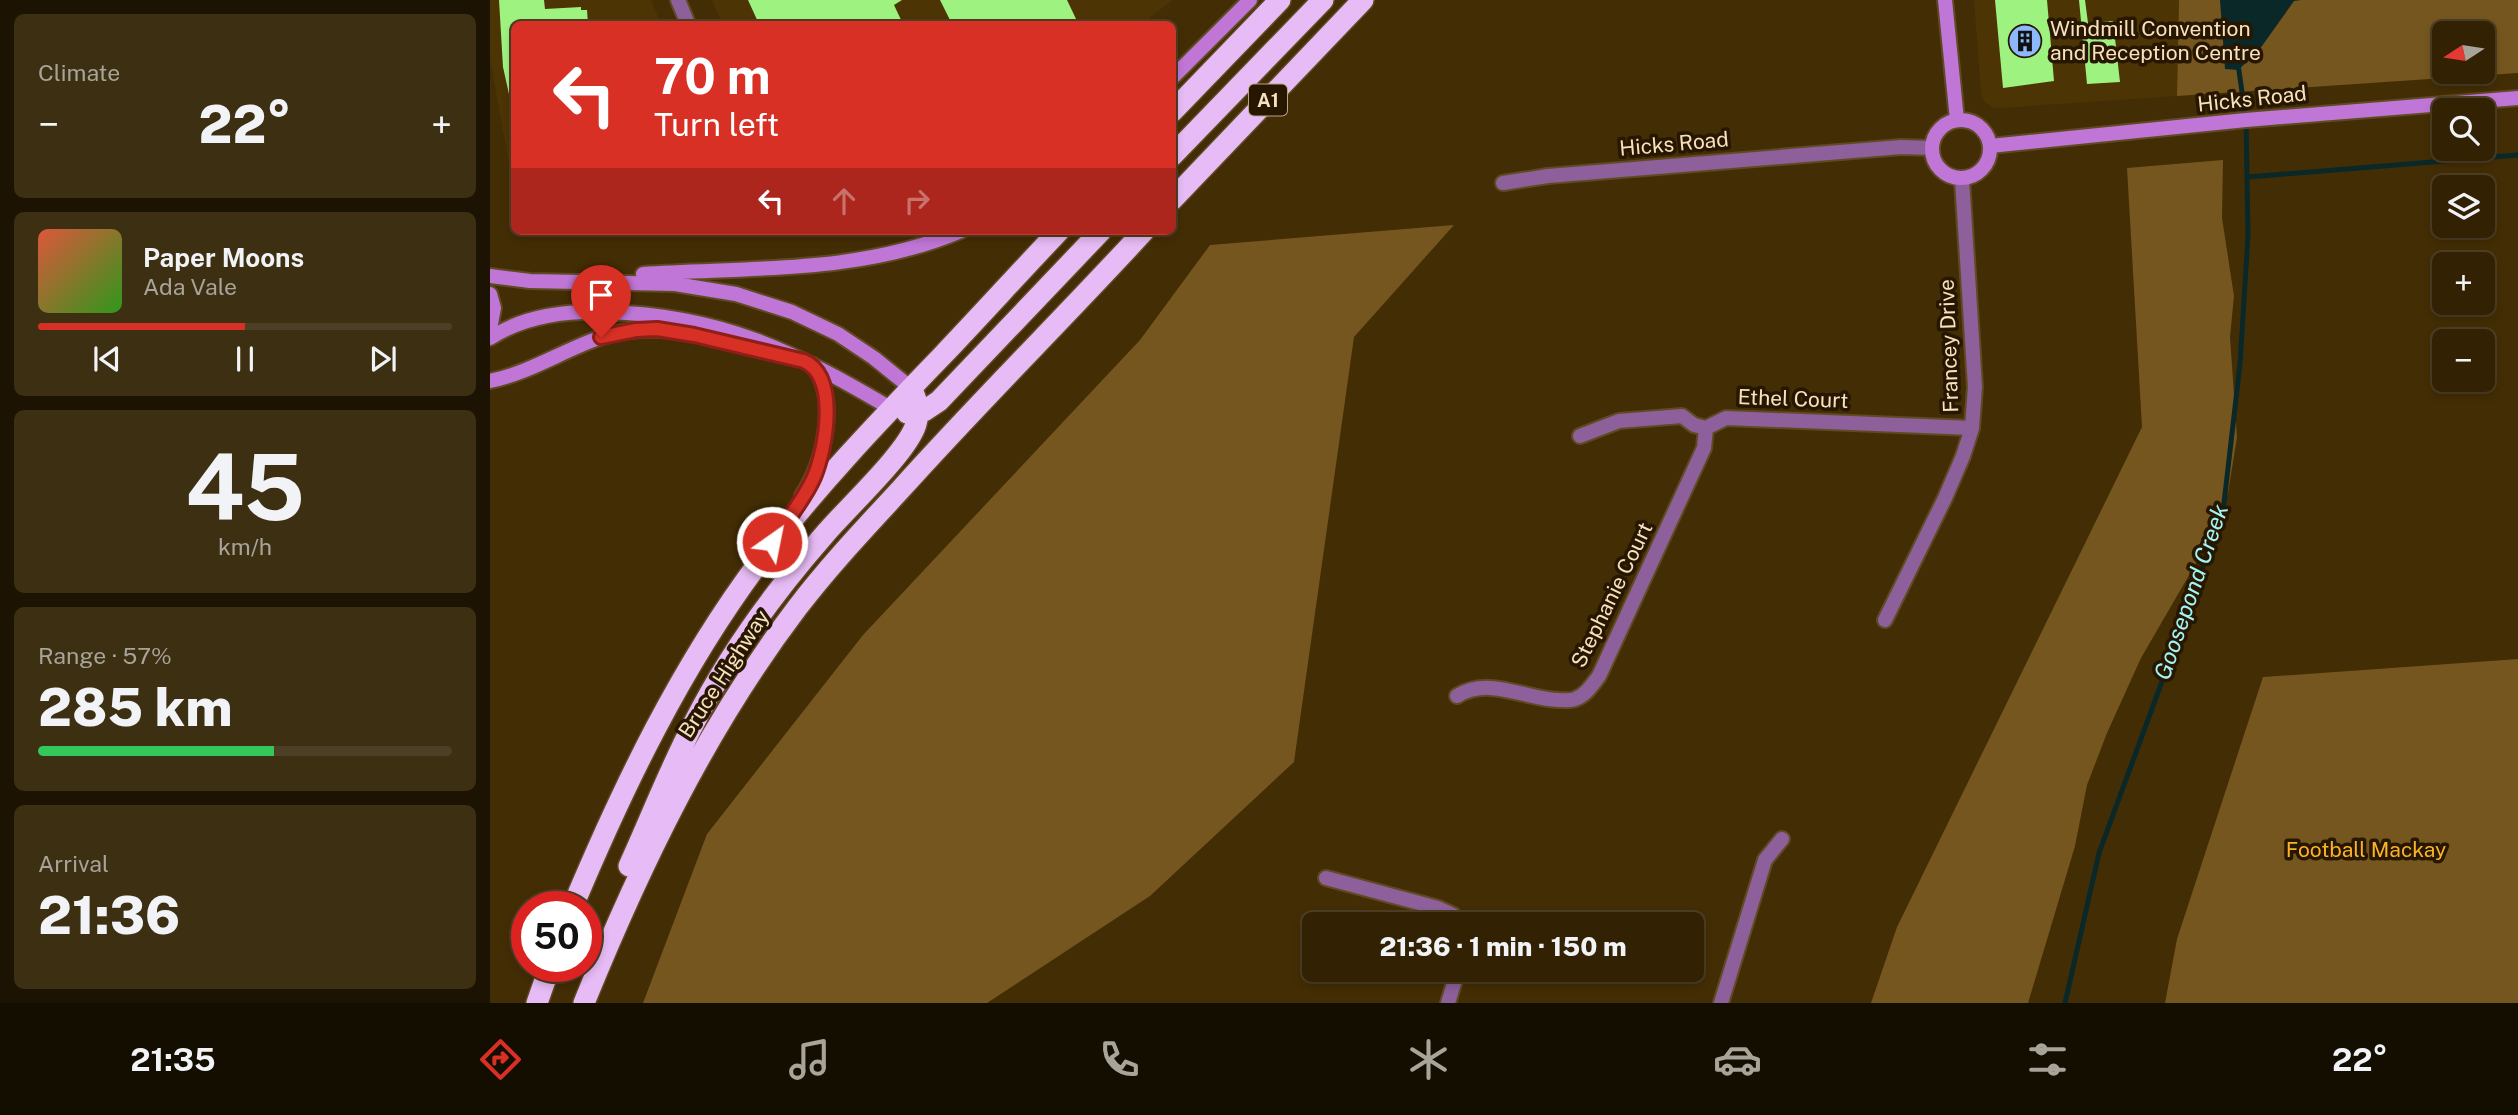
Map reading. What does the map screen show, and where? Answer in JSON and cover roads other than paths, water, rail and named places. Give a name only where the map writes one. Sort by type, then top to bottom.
[{"type":"highway","points":[[1176,108],[1280,0]]},
{"type":"highway","points":[[1176,152],[1323,0]]},
{"type":"highway","name":"A1","points":[[1176,196],[1363,0]]},
{"type":"highway","name":"Bruce Highway","points":[[580,891],[653,734],[706,642],[759,562],[890,408],[1055,235]]},
{"type":"highway","points":[[890,408],[905,413],[918,413],[940,401],[1097,235]]},
{"type":"highway","name":"Bruce Highway","points":[[583,1003],[644,866],[697,761],[743,684],[789,619],[831,565],[924,463],[1140,235]]},
{"type":"highway","points":[[583,1003],[616,898],[677,757],[715,684],[761,615],[805,557],[905,443],[916,426],[918,413],[911,388]]},
{"type":"highway","points":[[537,1003],[544,982]]},
{"type":"main road","points":[[1176,74],[1250,0]]},
{"type":"main road","points":[[1945,0],[1957,120]]},
{"type":"main road","name":"Hicks Road","points":[[1990,146],[2246,120],[2518,98]]},
{"type":"main road","points":[[1957,120],[1975,124],[1986,134],[1990,146],[1990,157],[1984,168],[1962,179],[1946,174],[1938,167],[1932,148],[1938,132],[1957,120]]},
{"type":"main road","points":[[490,276],[520,281],[561,280],[823,266],[906,250],[949,235]]},
{"type":"main road","points":[[561,280],[691,285],[767,302],[838,334],[874,358],[911,388]]},
{"type":"main road","points":[[490,294],[494,309],[490,329]]},
{"type":"main road","points":[[490,338],[511,326],[538,317],[583,312],[635,313],[700,322],[738,332],[808,363],[890,408]]},
{"type":"main road","points":[[490,381],[518,373],[601,337],[647,329],[694,335],[808,363],[821,379],[827,400],[821,457],[811,482],[759,562]]},
{"type":"street","points":[[678,0],[687,21]]},
{"type":"street","name":"Hicks Road","points":[[1503,183],[1562,174],[1901,147],[1932,148]]},
{"type":"street","name":"Francey Drive","points":[[1885,620],[1945,498],[1972,428],[1975,387],[1962,179]]},
{"type":"street","points":[[1580,436],[1619,421],[1682,416],[1694,425],[1706,428]]},
{"type":"street","name":"Ethel Court","points":[[1706,428],[1726,418],[1972,428]]},
{"type":"street","name":"Stephanie Court","points":[[1457,696],[1473,687],[1497,688],[1551,699],[1574,700],[1585,693],[1599,676],[1704,448],[1706,428]]},
{"type":"street","points":[[1721,1003],[1765,860],[1782,839]]},
{"type":"street","points":[[1326,878],[1447,912]]},
{"type":"street","points":[[1448,1003],[1454,982]]},
{"type":"water","points":[[2220,0],[2301,0],[2294,1],[2257,53],[2238,70],[2225,69]]},
{"type":"waterway","name":"Goosepond Creek","points":[[2065,1003],[2099,853],[2192,600],[2224,503],[2240,364],[2248,236],[2246,120],[2238,64]]},
{"type":"waterway","points":[[2248,177],[2518,155]]},
{"type":"place","name":"Windmill Convention and Reception Centre","points":[[2025,41]]},
{"type":"park label","name":"Football Mackay","points":[[2366,850]]}]
